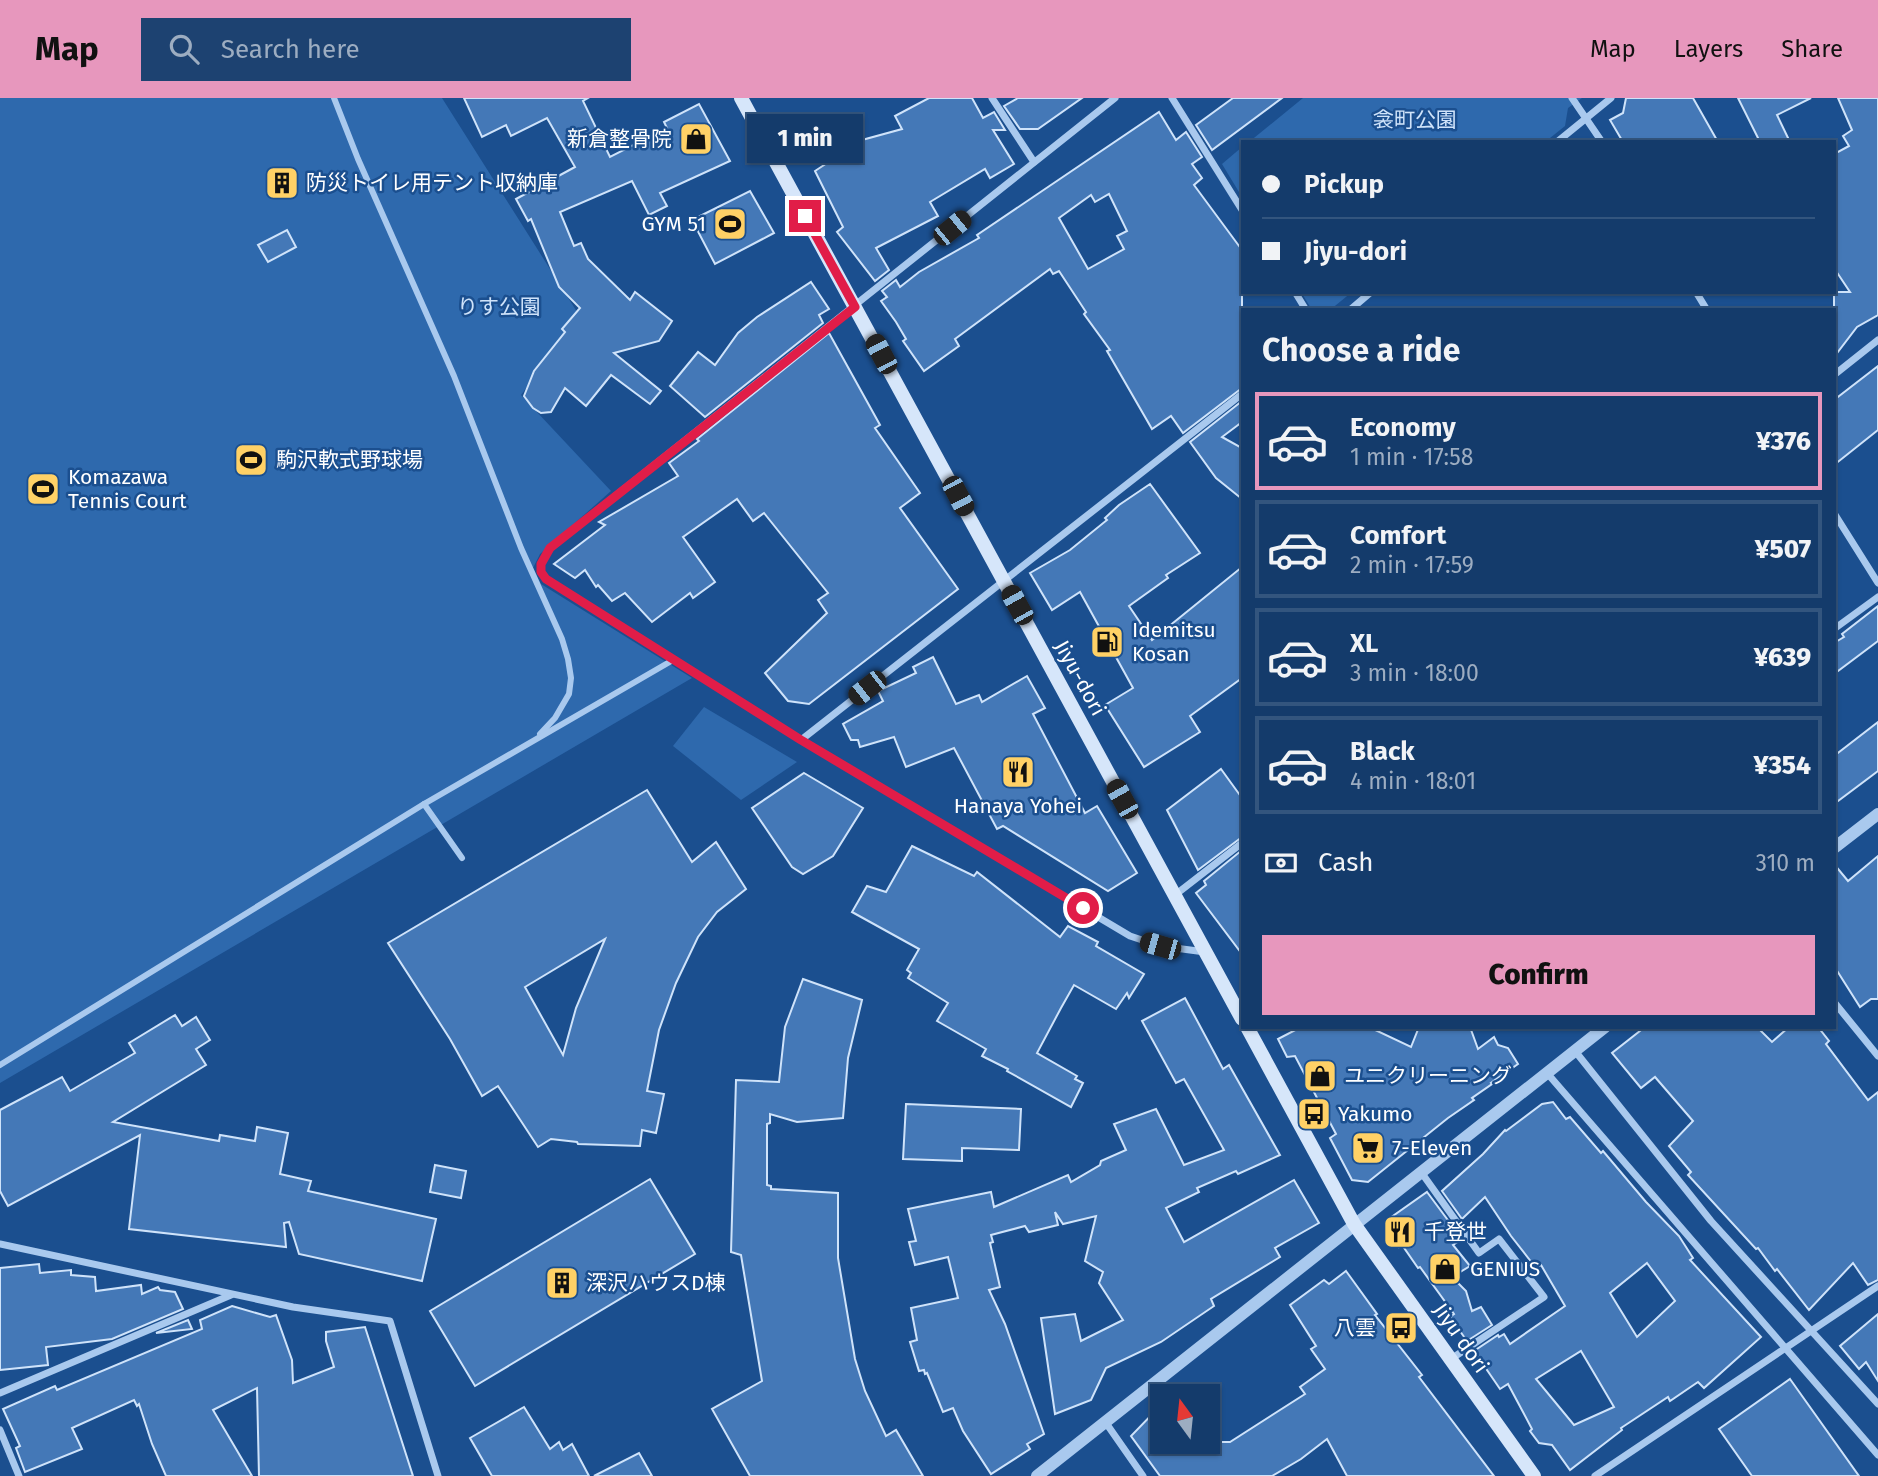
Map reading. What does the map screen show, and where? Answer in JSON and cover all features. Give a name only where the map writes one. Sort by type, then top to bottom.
[{"type":"main road","name":"Jiyu-dori","points":[[741,98],[1241,1017]]},
{"type":"main road","points":[[1248,1029],[1354,1224]]},
{"type":"main road","name":"Jiyu dori","points":[[1354,1224],[1534,1476]]},
{"type":"street","points":[[334,98],[358,159],[454,376],[521,548],[562,639],[570,668],[569,694],[555,718],[533,740]]},
{"type":"street","points":[[992,98],[1034,162]]},
{"type":"street","points":[[1115,98],[550,548],[544,557],[541,572],[546,579],[801,740],[1130,936],[1160,946],[1207,953]]},
{"type":"street","points":[[1172,98],[1241,208]]},
{"type":"street","points":[[1572,98],[1601,140]]},
{"type":"street","points":[[1559,140],[1611,98]]},
{"type":"street","points":[[1352,308],[1369,294]]},
{"type":"street","points":[[1836,373],[1878,340]]},
{"type":"street","points":[[801,740],[1241,395]]},
{"type":"street","points":[[1836,516],[1878,583]]},
{"type":"street","points":[[1836,628],[1878,597]]},
{"type":"street","points":[[0,1065],[424,804],[673,660]]},
{"type":"street","points":[[424,804],[462,858]]},
{"type":"street","points":[[1836,846],[1878,814]]},
{"type":"street","points":[[1175,895],[1241,845]]},
{"type":"street","points":[[1836,1004],[1878,1056]]},
{"type":"street","points":[[1037,1476],[1602,1029]]},
{"type":"street","points":[[1575,1051],[1712,1221],[1878,1404]]},
{"type":"street","points":[[1547,1073],[1878,1455]]},
{"type":"street","points":[[1421,1172],[1479,1253],[1499,1239],[1544,1297],[1450,1360]]},
{"type":"street","points":[[0,1244],[231,1295],[390,1321],[438,1476]]},
{"type":"street","points":[[1595,1476],[1878,1286]]},
{"type":"street","points":[[0,1393],[231,1295]]},
{"type":"street","points":[[1106,1423],[1143,1476]]},
{"type":"street","points":[[0,1430],[19,1476]]},
{"type":"green space","name":"りす公園","points":[[0,98],[442,98],[579,315],[521,395],[611,491],[540,554],[533,568],[541,584],[692,678],[0,1083]]},
{"type":"green space","name":"衾町公園","points":[[1303,98],[1582,98],[1568,108],[1565,126],[1548,140],[1251,140]]},
{"type":"green space","points":[[1241,148],[1241,195],[1222,164]]},
{"type":"green space","points":[[1302,294],[1350,294],[1332,308],[1311,308]]},
{"type":"green space","points":[[704,707],[797,762],[741,800],[673,746]]},
{"type":"building","points":[[464,98],[588,98],[583,101],[610,157],[667,128],[664,122],[699,104],[730,161],[660,193],[667,206],[649,215],[632,181],[560,212],[574,246],[581,243],[588,259],[630,300],[635,292],[672,321],[659,341],[614,353],[661,391],[650,404],[611,375],[586,406],[565,388],[551,412],[541,413],[533,408],[524,396],[534,371],[565,332],[562,329],[580,308],[559,287],[531,219],[528,221],[516,199],[575,167],[547,118],[511,136],[506,125],[482,137]]},
{"type":"building","points":[[929,98],[972,98],[983,118],[994,112],[1005,130],[993,130],[1014,164],[990,178],[985,169],[930,202],[938,216],[876,248],[889,270],[875,281],[837,232],[843,227],[815,171],[862,140],[902,129],[895,116]]},
{"type":"building","points":[[1018,98],[1082,98],[1038,129],[1020,129],[1004,106]]},
{"type":"building","points":[[1233,98],[1282,98],[1212,150],[1196,125]]},
{"type":"building","points":[[1626,98],[1693,98],[1717,140],[1622,140],[1610,120],[1623,113]]},
{"type":"building","points":[[1738,98],[1811,98],[1777,115],[1789,140],[1759,140]]},
{"type":"building","points":[[1838,98],[1878,98],[1878,315],[1857,327],[1836,354],[1834,294],[1850,292],[1836,271],[1836,153],[1849,146],[1843,136],[1852,130]]},
{"type":"building","points":[[1159,112],[1176,140],[1186,132],[1202,157],[1192,164],[1202,178],[1194,185],[1241,249],[1241,389],[1183,433],[1171,416],[1152,429],[1107,351],[1110,350],[1084,314],[1086,312],[1059,271],[1053,274],[1050,269],[955,339],[959,346],[924,371],[903,341],[906,339],[881,301],[887,297],[882,291],[896,280],[900,287],[919,272],[979,238],[977,235]],"holes":[[[1109,194],[1127,231],[1117,236],[1124,249],[1088,269],[1059,218],[1091,195],[1095,202]]]},
{"type":"building","points":[[750,191],[774,233],[715,264],[692,220]]},
{"type":"building","points":[[287,230],[296,247],[268,262],[258,245]]},
{"type":"building","points":[[811,282],[829,309],[819,315],[823,323],[705,417],[670,386],[698,352],[715,365],[738,333],[757,317]]},
{"type":"building","points":[[829,333],[880,425],[875,428],[920,493],[900,508],[958,589],[809,704],[788,701],[765,673],[827,613],[818,600],[828,593],[764,513],[753,521],[737,499],[683,537],[715,582],[693,598],[690,593],[652,622],[625,593],[612,601],[598,585],[596,587],[585,570],[575,578],[554,564],[605,525],[599,522],[678,476],[669,463]]},
{"type":"building","points":[[1878,366],[1878,430],[1836,463],[1836,398]]},
{"type":"building","points":[[1241,402],[1241,423],[1222,437],[1241,447],[1241,498],[1216,478],[1190,442]]},
{"type":"building","points":[[1150,484],[1200,553],[1166,575],[1168,578],[1129,606],[1152,640],[1241,568],[1241,679],[1190,716],[1200,732],[1144,767],[1105,705],[1133,688],[1080,592],[1052,610],[1030,573],[1070,550],[1107,520],[1105,518]]},
{"type":"building","points":[[1878,606],[1878,641],[1836,672],[1836,642],[1844,637],[1842,634]]},
{"type":"building","points":[[933,657],[956,704],[979,695],[982,702],[1027,676],[1045,708],[1033,714],[1085,813],[1097,806],[1137,873],[1108,891],[1003,826],[997,829],[954,748],[906,767],[894,737],[860,747],[858,740],[851,740],[843,724],[883,701],[878,691],[916,673],[913,667]]},
{"type":"building","points":[[1878,722],[1878,771],[1836,802],[1836,754]]},
{"type":"building","points":[[1221,769],[1241,797],[1241,838],[1198,870],[1167,810]]},
{"type":"building","points":[[804,773],[863,808],[833,856],[803,874],[792,867],[752,808]]},
{"type":"building","points":[[647,790],[692,862],[716,842],[746,889],[717,912],[698,937],[676,983],[659,1030],[647,1091],[664,1094],[656,1133],[642,1130],[640,1146],[578,1144],[551,1139],[538,1147],[498,1086],[482,1096],[450,1039],[388,943]],"holes":[[[605,939],[576,1008],[563,1055],[525,987]]]},
{"type":"building","points":[[912,846],[974,876],[977,872],[1060,937],[1068,926],[1098,942],[1096,946],[1144,974],[1129,998],[1127,993],[1116,1009],[1074,985],[1061,1008],[1037,1053],[1077,1076],[1075,1079],[1083,1083],[1071,1107],[982,1056],[986,1049],[937,1021],[948,1003],[908,978],[911,973],[907,970],[919,949],[852,912],[867,886],[886,892]]},
{"type":"building","points":[[1241,851],[1241,953],[1196,893],[1206,885],[1204,881]]},
{"type":"building","points":[[1878,856],[1878,999],[1871,999],[1860,1007],[1836,969],[1836,866],[1848,881]]},
{"type":"building","points":[[803,979],[862,1000],[848,1058],[843,1118],[797,1122],[770,1114],[770,1123],[767,1124],[767,1185],[771,1186],[771,1189],[838,1193],[838,1258],[855,1359],[865,1391],[886,1436],[896,1430],[923,1476],[750,1476],[712,1409],[762,1381],[741,1255],[731,1252],[736,1080],[779,1082],[785,1027]]},
{"type":"building","points":[[1185,998],[1223,1069],[1229,1065],[1280,1155],[1238,1174],[1236,1171],[1197,1188],[1199,1192],[1166,1208],[1184,1242],[1294,1180],[1319,1223],[1275,1248],[1280,1257],[1211,1299],[1214,1306],[1161,1342],[1106,1368],[1091,1400],[1055,1414],[1041,1318],[1075,1314],[1081,1341],[1123,1320],[1099,1283],[1103,1272],[1085,1261],[1096,1216],[1063,1224],[1055,1212],[1058,1225],[1029,1232],[1025,1226],[991,1235],[993,1242],[990,1243],[1000,1287],[989,1290],[1005,1324],[1044,1434],[1027,1444],[1030,1449],[991,1474],[963,1431],[953,1408],[943,1412],[927,1373],[925,1374],[924,1370],[919,1371],[910,1342],[917,1340],[911,1308],[958,1298],[948,1257],[915,1265],[909,1242],[916,1241],[908,1209],[991,1192],[994,1207],[1068,1175],[1071,1182],[1100,1165],[1101,1161],[1126,1150],[1114,1124],[1156,1109],[1184,1165],[1224,1150],[1184,1079],[1176,1083],[1142,1021]]},
{"type":"building","points":[[175,1015],[182,1026],[196,1017],[210,1040],[196,1049],[206,1065],[113,1122],[219,1141],[220,1135],[255,1141],[257,1127],[288,1133],[280,1174],[311,1181],[308,1191],[436,1219],[422,1281],[299,1254],[289,1222],[284,1223],[286,1247],[129,1229],[140,1135],[8,1206],[0,1191],[0,1110],[62,1077],[70,1091],[135,1053],[129,1043]]},
{"type":"building","points":[[1297,1029],[1373,1029],[1411,1047],[1418,1029],[1471,1029],[1478,1049],[1494,1037],[1498,1045],[1508,1048],[1518,1064],[1368,1182],[1352,1180],[1330,1138],[1336,1134],[1295,1056],[1287,1057],[1278,1039]]},
{"type":"building","points":[[1642,1029],[1759,1029],[1772,1042],[1787,1029],[1820,1029],[1829,1041],[1826,1044],[1868,1100],[1878,1092],[1878,1280],[1868,1285],[1853,1263],[1809,1310],[1777,1269],[1775,1271],[1758,1248],[1756,1249],[1688,1175],[1691,1172],[1669,1146],[1693,1121],[1655,1077],[1641,1088],[1612,1053]]},
{"type":"building","points":[[1553,1102],[1566,1119],[1570,1117],[1601,1153],[1603,1151],[1679,1236],[1693,1258],[1690,1260],[1761,1337],[1704,1388],[1698,1382],[1670,1401],[1668,1397],[1621,1428],[1622,1430],[1570,1470],[1552,1445],[1539,1443],[1530,1431],[1532,1429],[1508,1384],[1500,1389],[1474,1351],[1498,1335],[1499,1337],[1504,1334],[1510,1344],[1565,1306],[1541,1265],[1536,1268],[1485,1197],[1462,1219],[1442,1191],[1505,1130],[1542,1104]],"holes":[[[1647,1263],[1675,1301],[1637,1337],[1610,1293]],[[1581,1351],[1614,1407],[1574,1425],[1536,1379]]]},
{"type":"building","points":[[906,1104],[1021,1109],[1019,1150],[962,1148],[962,1161],[903,1159]]},
{"type":"building","points":[[435,1165],[466,1171],[461,1198],[430,1192]]},
{"type":"building","name":"深沢ハウスD棟","points":[[650,1179],[695,1254],[475,1386],[430,1311]]},
{"type":"building","points":[[1427,1192],[1453,1227],[1450,1231],[1459,1241],[1453,1245],[1470,1266],[1452,1277],[1466,1291],[1472,1311],[1481,1307],[1492,1325],[1467,1341],[1450,1317],[1454,1314],[1420,1267],[1418,1268],[1402,1245],[1399,1247],[1390,1234],[1390,1218]]},
{"type":"building","points":[[39,1264],[40,1273],[71,1270],[71,1275],[95,1277],[96,1291],[141,1285],[142,1294],[158,1287],[160,1290],[175,1292],[183,1309],[112,1339],[46,1347],[48,1365],[0,1370],[0,1268]]},
{"type":"building","points":[[1346,1271],[1377,1314],[1375,1315],[1422,1375],[1419,1377],[1494,1476],[1347,1476],[1327,1439],[1272,1476],[1160,1476],[1131,1436],[1150,1416],[1150,1454],[1220,1454],[1220,1442],[1230,1442],[1305,1394],[1300,1387],[1325,1369],[1311,1349],[1316,1346],[1290,1305],[1324,1280],[1329,1284]]},
{"type":"building","points":[[232,1306],[270,1317],[276,1315],[292,1360],[293,1383],[334,1367],[326,1332],[365,1327],[413,1476],[259,1476],[257,1388],[213,1410],[252,1476],[166,1476],[139,1404],[137,1406],[134,1400],[72,1428],[82,1449],[25,1472],[16,1448],[20,1446],[3,1409],[55,1386],[57,1390],[202,1329],[200,1320]]},
{"type":"building","points":[[1878,1314],[1878,1381],[1866,1362],[1859,1369],[1840,1346]]},
{"type":"building","points":[[188,1320],[192,1329],[156,1333]]},
{"type":"building","points":[[1790,1379],[1859,1476],[1752,1476],[1719,1429]]},
{"type":"building","points":[[524,1407],[550,1449],[559,1442],[563,1450],[572,1444],[589,1476],[492,1476],[470,1438]]},
{"type":"building","points":[[639,1453],[652,1476],[594,1476]]},
{"type":"place","name":"新倉整骨院","points":[[696,139]]},
{"type":"place","name":"防災トイレ用テント収納庫","points":[[282,183]]},
{"type":"place","name":"GYM 51","points":[[730,224]]},
{"type":"place","name":"駒沢軟式野球場","points":[[251,460]]},
{"type":"place","name":"Komazawa Tennis Court","points":[[43,489]]},
{"type":"place","name":"Idemitsu Kosan","points":[[1107,642]]},
{"type":"place","name":"Hanaya Yohei","points":[[1018,772]]},
{"type":"place","name":"ユニクリーニング","points":[[1320,1076]]},
{"type":"place","name":"Yakumo","points":[[1314,1114]]},
{"type":"place","name":"7-Eleven","points":[[1368,1148]]},
{"type":"place","name":"千登世","points":[[1400,1232]]},
{"type":"place","name":"GENIUS","points":[[1445,1269]]},
{"type":"place","name":"深沢ハウスD棟","points":[[562,1283]]},
{"type":"place","name":"八雲","points":[[1401,1328]]},
{"type":"route","points":[[805,216],[855,307],[550,548],[541,564],[541,572],[546,579],[801,740],[1083,908]]}]
